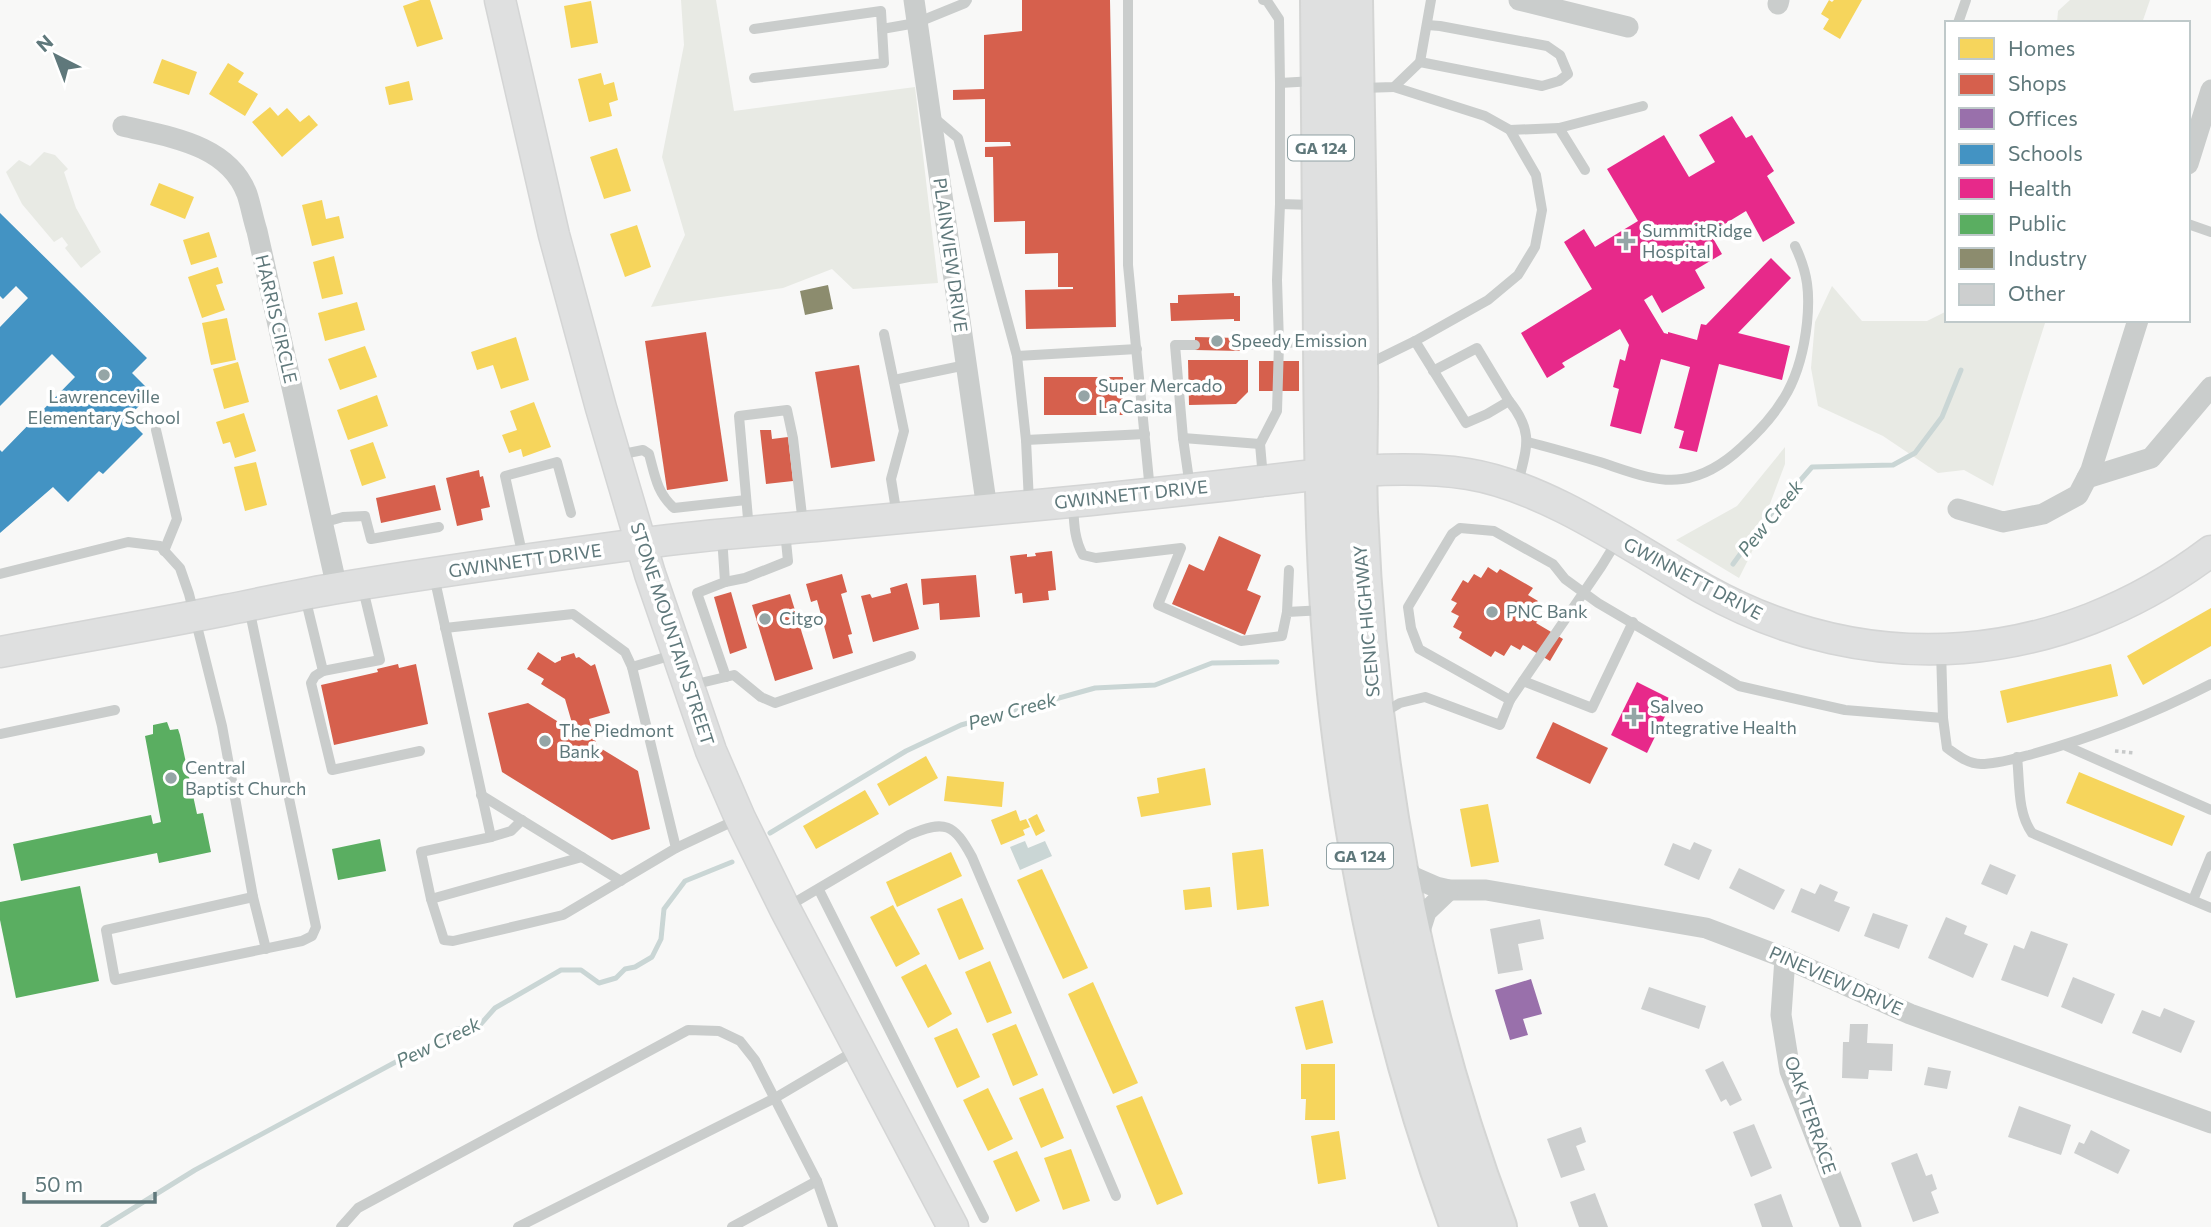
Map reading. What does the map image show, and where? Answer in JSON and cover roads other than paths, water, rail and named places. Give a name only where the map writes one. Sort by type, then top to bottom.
[{"type":"highway","name":"SCENIC HIGHWAY","points":[[1320,0],[1338,84],[1358,369],[1341,473],[1324,512],[1329,610],[1341,736],[1368,897],[1388,991],[1442,1179],[1460,1227]]},
{"type":"highway","name":"SCENIC HIGHWAY","points":[[1353,0],[1321,205],[1323,343],[1366,628],[1375,718],[1396,858],[1444,1066],[1497,1227]]},
{"type":"street","name":"STONE MOUNTAIN STREET","points":[[500,0],[554,235],[615,456],[641,543],[711,751],[740,818],[785,909],[953,1227]]},
{"type":"street","name":"PLAINVIEW DRIVE","points":[[914,0],[987,509]]},
{"type":"street","points":[[1519,0],[1628,27]]},
{"type":"street","points":[[2190,160],[2206,125],[2211,90]]},
{"type":"street","name":"HARRIS CIRCLE","points":[[123,126],[195,144],[224,162],[237,175],[246,193],[257,231],[322,523],[350,586]]},
{"type":"street","points":[[1958,509],[2003,522],[2043,514],[2078,495],[2087,478],[2137,322]]},
{"type":"street","points":[[2087,478],[2151,458],[2211,387]]},
{"type":"street","name":"GWINNETT DRIVE","points":[[0,652],[350,586],[641,543],[1382,471],[1472,475],[1517,487],[1587,521],[1736,606],[1795,629],[1873,646],[1963,649],[2028,638],[2078,624],[2150,592],[2211,551]]},
{"type":"street","name":"PINEVIEW DRIVE","points":[[1396,858],[1413,877],[1449,890],[1486,890],[1706,928],[1785,958],[1910,1014],[2211,1123]]},
{"type":"street","points":[[1415,946],[1426,912],[1449,890]]},
{"type":"street","name":"OAK TERRACE","points":[[1785,958],[1781,1015],[1790,1071],[1851,1227]]},
{"type":"lane","points":[[882,29],[916,23],[967,0]]},
{"type":"lane","points":[[1128,0],[1128,265],[1150,494]]},
{"type":"lane","points":[[1263,0],[1267,1],[1279,19],[1280,83],[1277,411],[1260,444],[1263,481]]},
{"type":"lane","points":[[1394,87],[1420,62],[1431,0]]},
{"type":"lane","points":[[1959,21],[1966,0]]},
{"type":"lane","points":[[754,29],[881,11],[884,63],[754,78]]},
{"type":"lane","points":[[1420,62],[1542,86],[1559,81],[1568,74],[1560,55],[1547,46],[1440,26],[1427,26]]},
{"type":"lane","points":[[1280,83],[1394,87],[1485,116],[1510,130],[1536,174],[1542,210],[1535,247],[1518,275],[1488,300],[1416,341],[1358,369]]},
{"type":"lane","points":[[1510,130],[1559,128],[1643,106]]},
{"type":"lane","points":[[929,113],[958,138],[1017,356],[1030,505]]},
{"type":"lane","points":[[1559,128],[1585,170]]},
{"type":"lane","points":[[1280,204],[1321,205]]},
{"type":"lane","points":[[2190,225],[2211,232]]},
{"type":"lane","points":[[1528,442],[1637,474],[1681,480],[1731,457],[1759,431],[1777,409],[1794,383],[1800,368],[1808,313],[1808,282],[1795,246]]},
{"type":"lane","points":[[884,334],[904,431],[891,479],[897,518]]},
{"type":"lane","points":[[1416,341],[1466,423],[1509,401]]},
{"type":"lane","points":[[1240,345],[1323,343]]},
{"type":"lane","points":[[1190,490],[1175,345],[1195,345]]},
{"type":"lane","points":[[1433,371],[1476,348],[1521,416],[1528,442],[1517,487]]},
{"type":"lane","points":[[1017,356],[1137,349]]},
{"type":"lane","points":[[894,380],[966,365]]},
{"type":"lane","points":[[725,582],[735,534],[746,500],[739,415],[787,410],[793,438],[794,528],[788,561],[697,593],[726,677]]},
{"type":"lane","points":[[156,430],[177,519],[164,551]]},
{"type":"lane","points":[[1026,440],[1145,434]]},
{"type":"lane","points":[[1183,438],[1260,444]]},
{"type":"lane","points":[[615,456],[643,450],[649,454],[658,488],[663,498],[674,508],[746,500]]},
{"type":"lane","points":[[524,561],[505,476],[557,462],[571,513]]},
{"type":"lane","points":[[1073,501],[1075,534],[1083,555],[1096,558],[1181,548],[1158,605],[1241,641],[1282,636],[1287,612],[1289,570]]},
{"type":"lane","points":[[322,523],[343,517],[365,516],[371,539],[439,527]]},
{"type":"lane","points":[[1510,700],[1419,649],[1411,628],[1408,607],[1452,534],[1460,528],[1494,531],[1553,564],[1564,579],[1583,593],[1739,686],[1845,710],[1943,718]]},
{"type":"lane","points":[[1375,718],[1400,703],[1425,697],[1500,725],[1510,700],[1618,539]]},
{"type":"lane","points":[[0,574],[128,542],[160,546],[180,568],[222,726],[253,897],[266,948]]},
{"type":"lane","points":[[434,574],[491,837]]},
{"type":"lane","points":[[350,586],[380,660],[323,671],[311,683],[332,770],[420,751]]},
{"type":"lane","points":[[304,594],[323,671]]},
{"type":"lane","points":[[249,606],[316,927],[312,936],[302,941],[115,980],[106,930],[253,897]]},
{"type":"lane","points":[[1287,612],[1329,610]]},
{"type":"lane","points":[[445,628],[573,614],[625,652],[632,667],[676,848]]},
{"type":"lane","points":[[1524,681],[1592,708],[1633,622]]},
{"type":"lane","points":[[1941,650],[1943,718],[1947,748],[1959,757],[1978,764],[1997,763],[2064,745],[2169,706],[2211,684]]},
{"type":"lane","points":[[632,667],[678,653]]},
{"type":"lane","points":[[689,685],[734,675],[761,697],[775,703],[911,656]]},
{"type":"lane","points":[[0,734],[115,710]]},
{"type":"lane","points":[[2064,745],[2211,810]]},
{"type":"lane","points":[[2017,757],[2021,813],[2032,832],[2211,908]]},
{"type":"lane","points":[[481,795],[621,881]]},
{"type":"lane","points":[[522,820],[511,831],[421,852],[431,899],[444,940],[453,941],[563,915],[676,848],[740,818]]},
{"type":"lane","points":[[785,909],[909,835],[929,826],[952,828],[961,837],[983,882],[1116,1196]]},
{"type":"lane","points":[[2193,900],[2211,856]]},
{"type":"lane","points":[[431,899],[582,857]]},
{"type":"lane","points":[[819,890],[984,1218]]},
{"type":"lane","points":[[341,1227],[358,1208],[688,1030],[719,1031],[740,1041],[755,1060],[817,1181],[833,1227]]},
{"type":"lane","points":[[518,1227],[775,1098],[858,1049]]},
{"type":"lane","points":[[732,1227],[817,1181]]},
{"type":"waterway","name":"Pew Creek","points":[[1733,564],[1763,523],[1812,467],[1893,465],[1915,453],[1942,417],[1961,370]]},
{"type":"waterway","name":"Pew Creek","points":[[770,833],[906,751],[961,725],[1095,688],[1155,685],[1212,663],[1277,662]]},
{"type":"waterway","name":"Pew Creek","points":[[103,1227],[195,1170],[457,1029],[479,1026],[495,1008],[561,970],[581,970],[599,983],[616,978],[625,969],[635,967],[652,957],[661,939],[664,909],[685,881],[732,862]]},
{"type":"place","name":"SummitRidge Hospital","points":[[1626,241]]},
{"type":"place","name":"Speedy Emission","points":[[1217,341]]},
{"type":"place","name":"Lawrenceville Elementary School","points":[[104,375]]},
{"type":"place","name":"Super Mercado La Casita","points":[[1084,396]]},
{"type":"place","name":"PNC Bank","points":[[1492,612]]},
{"type":"place","name":"Citgo","points":[[765,619]]},
{"type":"place","name":"Salveo Integrative Health","points":[[1634,717]]},
{"type":"place","name":"The Piedmont Bank","points":[[545,741]]},
{"type":"place","name":"Central Baptist Church","points":[[171,778]]}]
